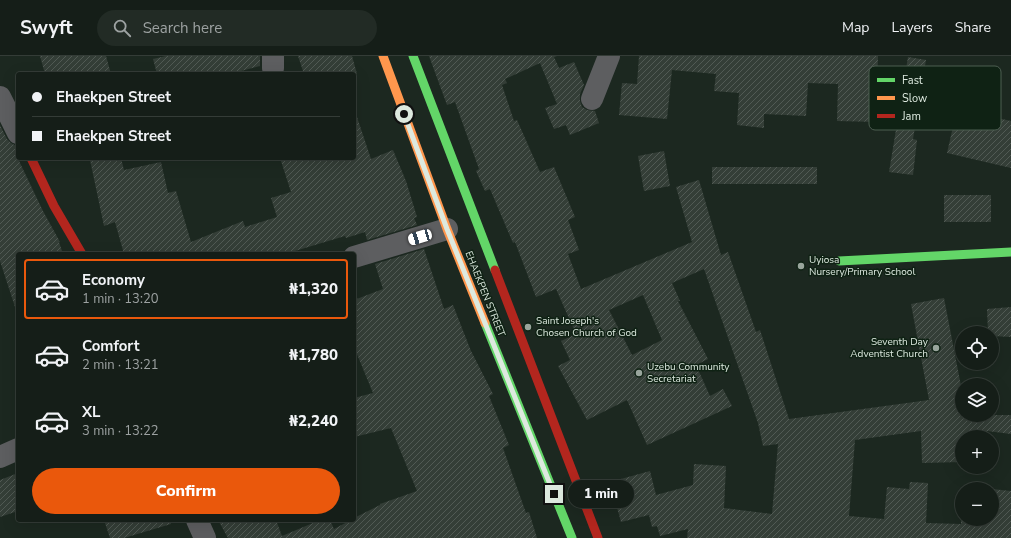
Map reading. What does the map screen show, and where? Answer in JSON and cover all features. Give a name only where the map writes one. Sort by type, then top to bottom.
[{"type":"street","name":"EHAEKPEN STREET","points":[[383,56],[447,229],[572,538]]},
{"type":"street","name":"EHAEKPEN STREET","points":[[413,56],[598,538]]},
{"type":"street","points":[[592,100],[609,56]]},
{"type":"street","points":[[0,97],[16,129]]},
{"type":"street","points":[[31,160],[54,206],[81,252]]},
{"type":"street","points":[[356,256],[447,229]]},
{"type":"street","points":[[839,261],[1011,252]]},
{"type":"street","points":[[0,457],[16,450]]},
{"type":"street","points":[[198,522],[205,538]]},
{"type":"building","points":[[40,56],[106,56],[110,72],[44,72]]},
{"type":"building","points":[[166,56],[260,56],[260,66],[238,72],[156,72],[153,59]]},
{"type":"building","points":[[298,56],[352,56],[357,74],[356,72],[303,72]]},
{"type":"building","points":[[429,56],[557,56],[554,57],[559,68],[574,62],[584,85],[580,94],[582,107],[587,110],[595,111],[599,123],[570,135],[566,125],[554,129],[545,108],[557,104],[540,63],[505,79],[507,83],[502,85],[514,121],[517,120],[540,172],[554,167],[575,217],[568,220],[579,250],[568,254],[581,289],[692,242],[676,187],[699,180],[721,255],[728,252],[756,332],[760,330],[789,419],[929,400],[911,304],[944,298],[955,355],[955,370],[958,370],[959,378],[955,378],[955,422],[999,422],[999,415],[1011,415],[1011,434],[999,432],[999,430],[955,430],[955,462],[922,463],[921,431],[855,440],[849,516],[884,519],[887,487],[909,489],[910,482],[928,483],[926,523],[955,524],[955,526],[999,526],[999,490],[1011,491],[1011,538],[687,538],[688,529],[660,536],[657,526],[652,527],[649,515],[621,522],[610,482],[650,471],[656,495],[693,485],[694,464],[726,466],[724,508],[772,514],[778,444],[763,446],[758,423],[704,269],[672,283],[680,301],[678,301],[708,359],[696,365],[710,396],[723,389],[732,406],[647,445],[627,400],[587,420],[558,366],[570,360],[561,341],[576,334],[556,289],[536,297],[515,242],[513,243],[490,189],[485,191],[476,171],[479,169],[455,102],[447,105]],"holes":[[[643,295],[662,340],[632,355],[609,310]]]},
{"type":"building","points":[[639,56],[878,56],[878,66],[869,66],[869,122],[837,121],[838,84],[808,83],[806,116],[764,114],[764,128],[737,125],[739,93],[714,91],[716,74],[672,70],[667,119],[619,115],[622,83],[637,84]]},
{"type":"building","points":[[908,57],[926,60],[925,66],[907,66]]},
{"type":"building","points":[[356,117],[371,159],[393,150],[406,181],[417,217],[414,218],[417,225],[367,240],[365,232],[346,238],[345,236],[292,252],[123,252],[115,222],[104,226],[90,160],[122,160],[124,170],[161,162],[168,193],[176,191],[191,242],[243,221],[245,227],[277,217],[271,198],[291,192],[281,160],[356,160]]},
{"type":"building","points":[[1001,119],[1011,121],[1011,168],[947,153],[952,130],[1001,130]]},
{"type":"building","points":[[0,125],[7,139],[16,146],[16,160],[19,160],[43,211],[60,242],[62,252],[16,252],[15,307],[0,261]]},
{"type":"building","points":[[896,130],[914,130],[913,139],[917,140],[913,175],[889,172]]},
{"type":"building","points":[[664,151],[670,186],[644,191],[638,156]]},
{"type":"building","points":[[712,167],[817,167],[817,184],[712,184]]},
{"type":"building","points":[[944,195],[991,195],[991,222],[944,222]]},
{"type":"building","points":[[424,249],[444,309],[453,305],[471,351],[493,394],[489,396],[509,445],[503,448],[526,513],[529,512],[537,538],[228,538],[219,522],[277,522],[282,536],[315,522],[331,522],[334,529],[347,522],[356,522],[356,517],[380,504],[417,491],[391,428],[356,437],[356,397],[373,393],[356,352],[356,299],[383,289],[375,264]]},
{"type":"building","points":[[1011,307],[1011,337],[999,336],[999,326],[988,326],[987,309]]},
{"type":"building","points":[[16,474],[16,512],[0,517],[0,480]]},
{"type":"building","points":[[105,522],[170,522],[171,524],[124,538],[110,538]]},
{"type":"traffic: fast","points":[[413,56],[495,270]]},
{"type":"traffic: fast","points":[[839,261],[1011,252]]},
{"type":"traffic: fast","points":[[485,323],[572,538]]},
{"type":"traffic: slow","points":[[383,56],[447,229],[485,323]]},
{"type":"traffic: jam","points":[[32,160],[54,206],[81,252]]},
{"type":"traffic: jam","points":[[495,270],[598,538]]},
{"type":"place","name":"Uyiosa Nursery/Primary School","points":[[801,266]]},
{"type":"place","name":"Saint Joseph's Chosen Church of God","points":[[528,327]]},
{"type":"place","name":"Seventh Day Adventist Church","points":[[936,348]]},
{"type":"place","name":"Uzebu Community Secretariat","points":[[639,373]]},
{"type":"route","points":[[404,114],[447,229],[554,494]]}]
